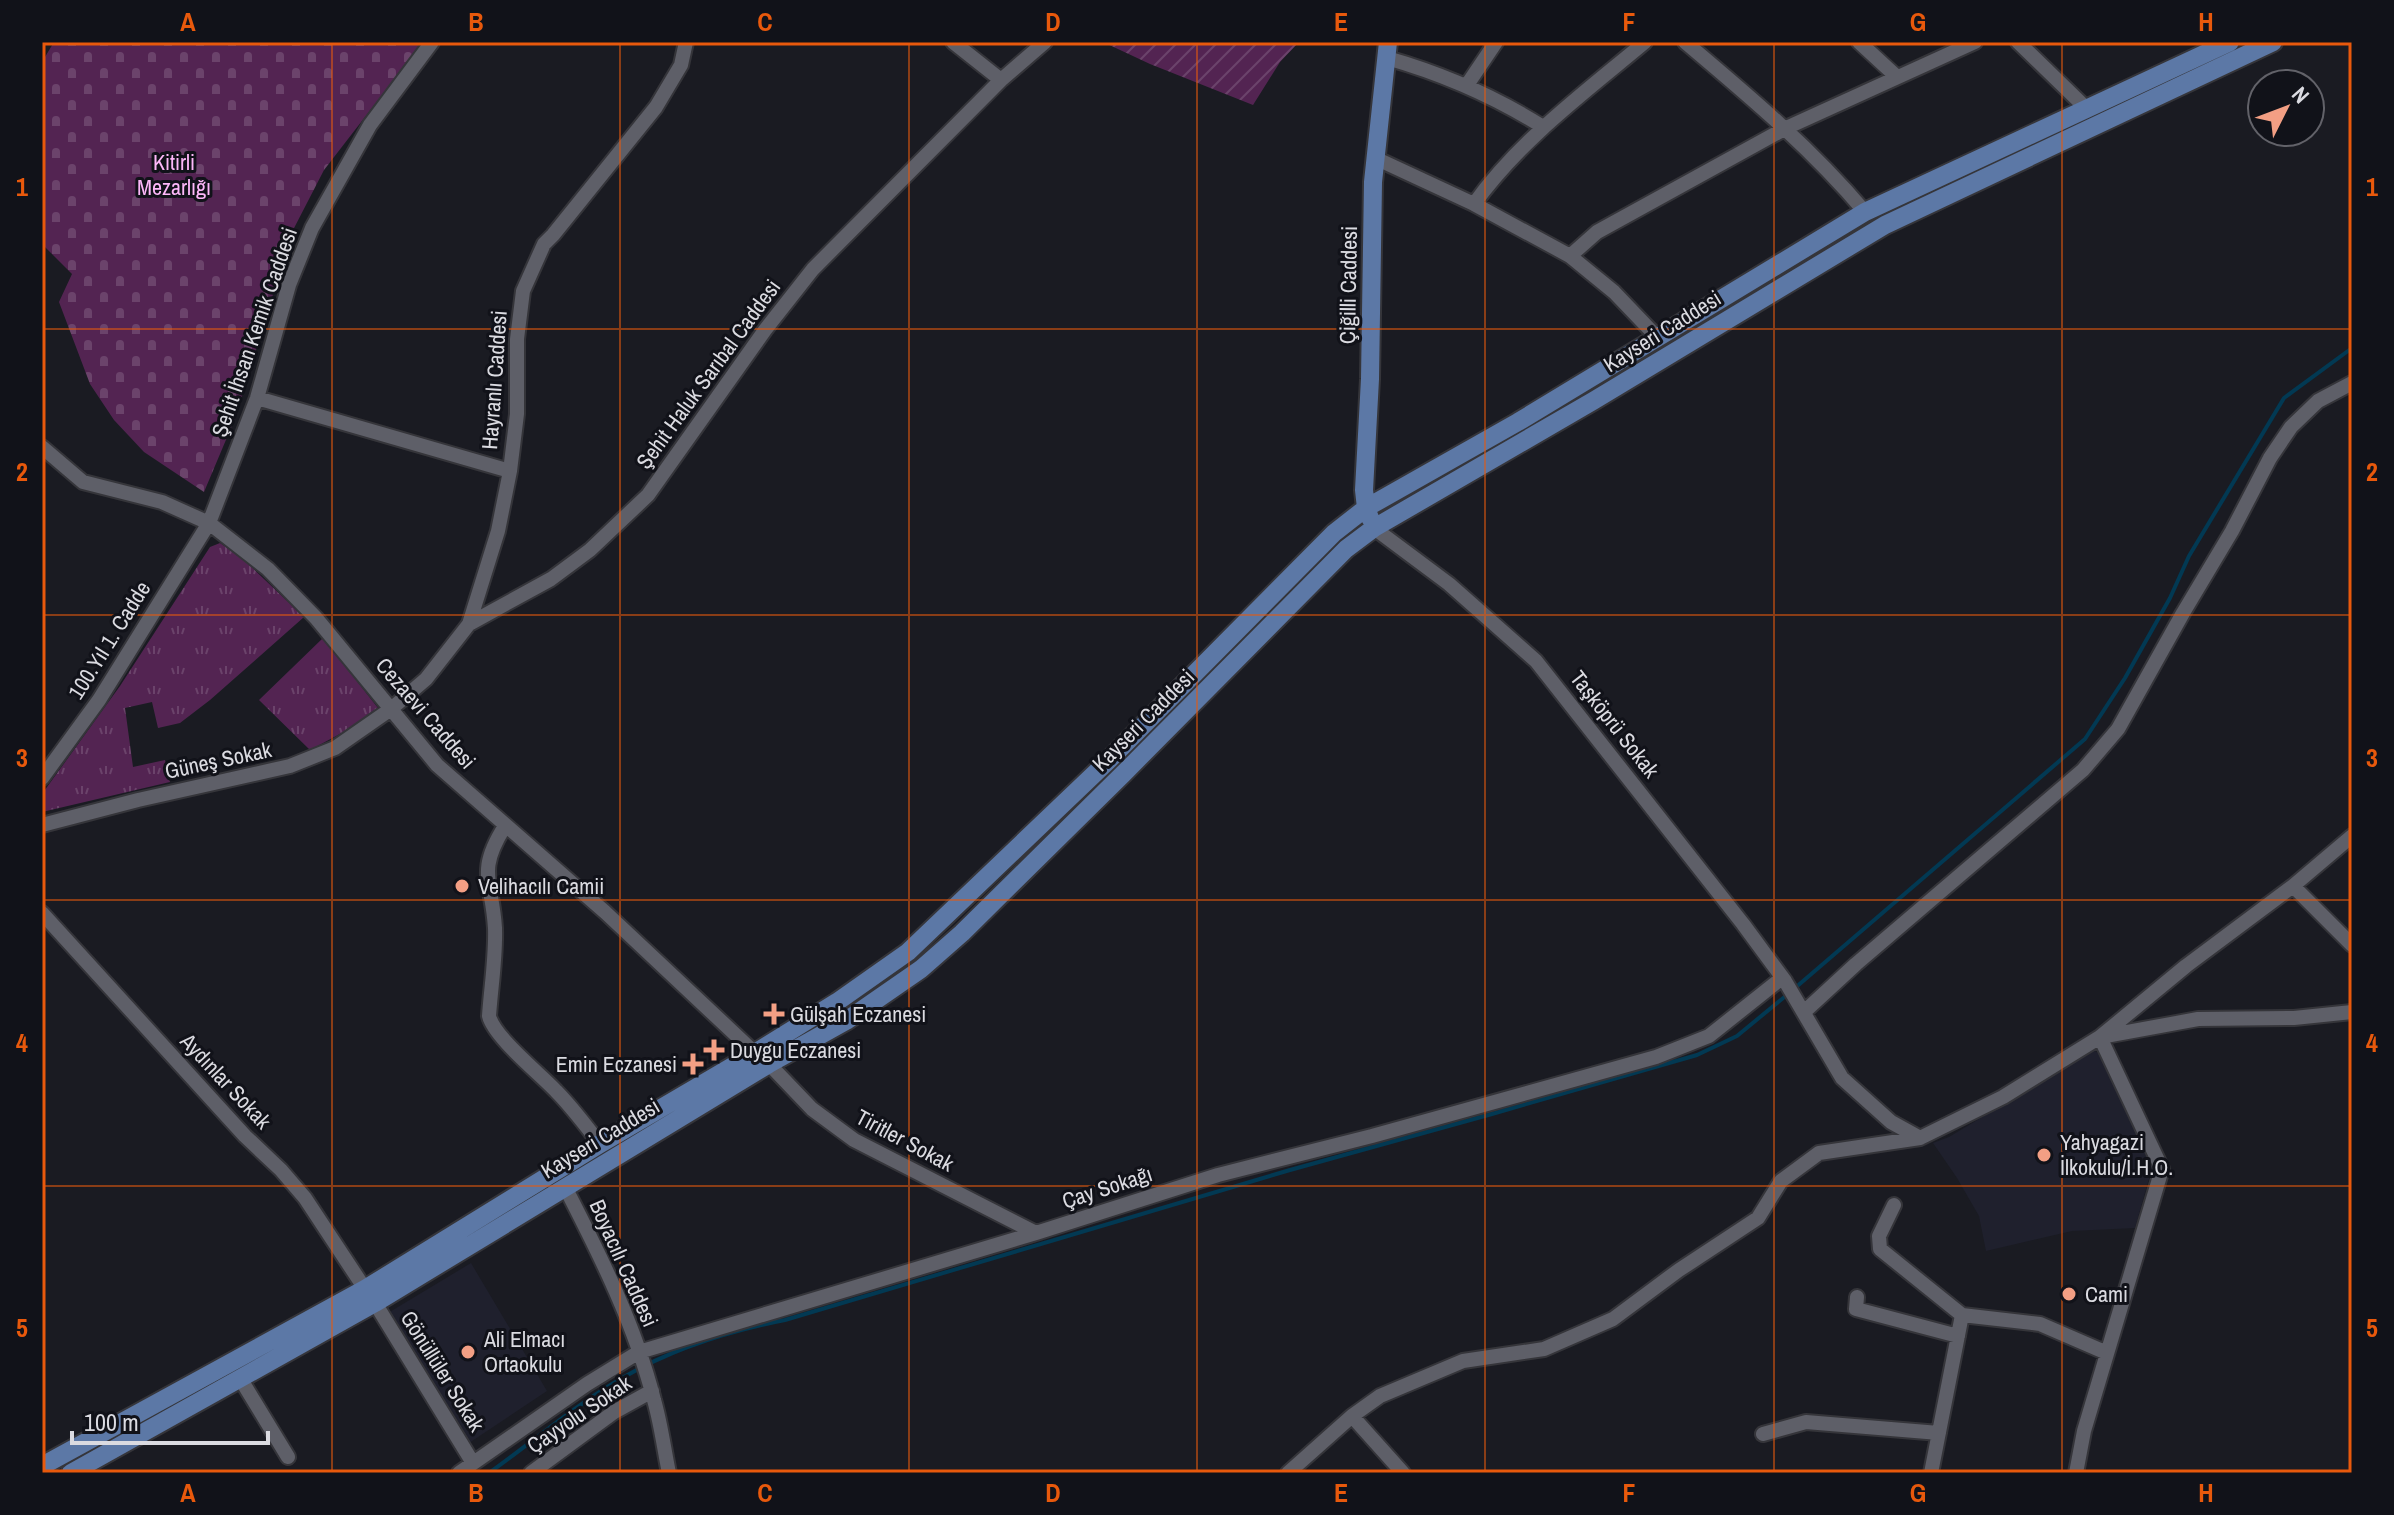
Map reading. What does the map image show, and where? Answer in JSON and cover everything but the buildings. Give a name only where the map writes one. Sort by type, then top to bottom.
[{"type":"main road","name":"Kayseri Caddesi","points":[[42,1466],[370,1296],[565,1187],[762,1058],[908,952],[1110,759],[1334,533],[1366,508],[1518,422],[1865,212],[2230,42]]},
{"type":"main road","name":"Kayseri Caddesi","points":[[71,1473],[240,1378],[600,1144],[762,1058],[846,1021],[921,969],[962,933],[1123,774],[1346,549],[1374,528],[1593,401],[1885,225],[2273,42]]},
{"type":"main road","name":"Çiğilli Caddesi","points":[[1374,528],[1366,508],[1364,490],[1370,379],[1373,182],[1388,50]]},
{"type":"street","name":"Şehit İhsan Kemik Caddesi","points":[[209,523],[257,398],[289,285],[312,228],[370,125],[432,42]]},
{"type":"street","name":"Hayranlı Caddesi","points":[[469,624],[498,531],[510,471],[517,414],[517,339],[523,291],[544,244],[656,107],[681,65],[686,42]]},
{"type":"street","points":[[953,42],[1001,80]]},
{"type":"street","name":"Şehit Haluk Sarıbal Caddesi","points":[[391,709],[426,679],[469,624],[551,579],[590,550],[648,495],[765,330],[813,269],[1001,80],[1045,42]]},
{"type":"street","points":[[1467,85],[1496,42]]},
{"type":"street","points":[[1474,204],[1507,162],[1543,127],[1645,42]]},
{"type":"street","points":[[1685,42],[1786,128],[1865,212]]},
{"type":"street","points":[[1859,42],[1897,77]]},
{"type":"street","points":[[1570,256],[1597,232],[1786,128],[1975,42]]},
{"type":"street","points":[[2018,42],[2087,109]]},
{"type":"street","points":[[1388,50],[1467,85],[1543,127]]},
{"type":"street","points":[[1375,158],[1474,204],[1570,256],[1614,292],[1657,337]]},
{"type":"street","points":[[1804,1012],[2083,770],[2118,729],[2232,531],[2270,458],[2291,427],[2318,401],[2352,383]]},
{"type":"street","points":[[257,398],[510,471]]},
{"type":"street","name":"Cezaevi Caddesi","points":[[42,447],[83,482],[162,502],[209,523],[268,569],[316,618],[437,765],[605,912],[762,1058]]},
{"type":"street","points":[[42,470],[54,458]]},
{"type":"street","name":"100.Yıl 1. Cadde","points":[[42,778],[99,700],[209,523]]},
{"type":"street","name":"Taşköprü Sokak","points":[[1374,528],[1449,584],[1536,661],[1680,842],[1783,980],[1842,1078],[1891,1122],[1920,1138]]},
{"type":"street","name":"Güneş Sokak","points":[[42,825],[290,766],[335,748],[391,709]]},
{"type":"street","points":[[505,826],[491,850],[487,869],[495,929],[489,1016],[504,1039],[558,1092],[600,1144]]},
{"type":"street","points":[[1288,1473],[1352,1416],[1380,1396],[1463,1361],[1544,1349],[1613,1319],[1679,1270],[1758,1218],[1781,1181],[1819,1153],[1920,1138],[2003,1097],[2100,1037],[2352,836]]},
{"type":"street","points":[[2293,886],[2352,945]]},
{"type":"street","name":"Aydınlar Sokak","points":[[42,913],[305,1198],[370,1296]]},
{"type":"street","name":"Çay Sokağı","points":[[459,1473],[587,1384],[640,1355],[1218,1175],[1372,1136],[1656,1057],[1709,1036],[1783,980]]},
{"type":"street","points":[[2100,1037],[2198,1019],[2294,1018],[2352,1012]]},
{"type":"street","points":[[2076,1473],[2084,1431],[2162,1169],[2100,1037]]},
{"type":"street","name":"Tiritler Sokak","points":[[762,1058],[812,1109],[854,1140],[1036,1233]]},
{"type":"street","name":"Boyacılı Caddesi","points":[[565,1187],[604,1265],[651,1388]]},
{"type":"street","points":[[1894,1205],[1879,1236],[1880,1249],[1962,1315],[2040,1324],[2107,1353]]},
{"type":"street","name":"Gönüllüler Sokak","points":[[370,1296],[473,1463]]},
{"type":"street","points":[[1857,1297],[1856,1309],[1958,1336]]},
{"type":"street","points":[[1931,1473],[1962,1315]]},
{"type":"street","points":[[240,1378],[288,1457]]},
{"type":"street","points":[[651,1388],[669,1473]]},
{"type":"street","name":"Çayyolu Sokak","points":[[531,1473],[651,1388]]},
{"type":"street","points":[[1352,1416],[1403,1473]]},
{"type":"street","points":[[1763,1434],[1806,1422],[1939,1433]]},
{"type":"shaded area","name":"Yahyagazi İlkokulu/İ.H.O.","points":[[2093,1050],[2108,1059],[2152,1168],[2135,1228],[2072,1231],[1986,1251],[1979,1216],[1933,1143],[1949,1137]]},
{"type":"shaded area","name":"Ali Elmacı Ortaokulu","points":[[471,1263],[547,1391],[469,1443],[388,1313]]},
{"type":"green space","name":"Kitirli Mezarlığı","points":[[54,42],[423,42],[324,170],[292,232],[236,416],[204,492],[144,452],[114,420],[90,384],[59,302],[72,274],[42,244],[42,62]]},
{"type":"green space","points":[[1103,42],[1299,42],[1280,62],[1253,105]]},
{"type":"green space","points":[[220,543],[242,558],[304,617],[180,723],[158,728],[152,702],[125,708],[133,767],[165,760],[170,782],[42,812],[42,794],[120,686],[210,547]]},
{"type":"green space","points":[[323,638],[378,708],[351,728],[310,750],[259,700]]},
{"type":"waterway","points":[[1795,988],[2085,739],[2125,678],[2170,598],[2189,556],[2284,398],[2352,348]]},
{"type":"waterway","points":[[489,1473],[606,1388],[682,1349],[1290,1170],[1697,1055],[1737,1036],[1788,994]]},
{"type":"place","name":"Velihacılı Camii","points":[[462,886]]},
{"type":"place","name":"Gülşah Eczanesi","points":[[774,1014]]},
{"type":"place","name":"Duygu Eczanesi","points":[[714,1050]]},
{"type":"place","name":"Emin Eczanesi","points":[[693,1064]]},
{"type":"place","name":"Yahyagazi İlkokulu/İ.H.O.","points":[[2044,1155]]},
{"type":"place","name":"Cami","points":[[2069,1294]]},
{"type":"place","name":"Ali Elmacı Ortaokulu","points":[[468,1352]]}]
